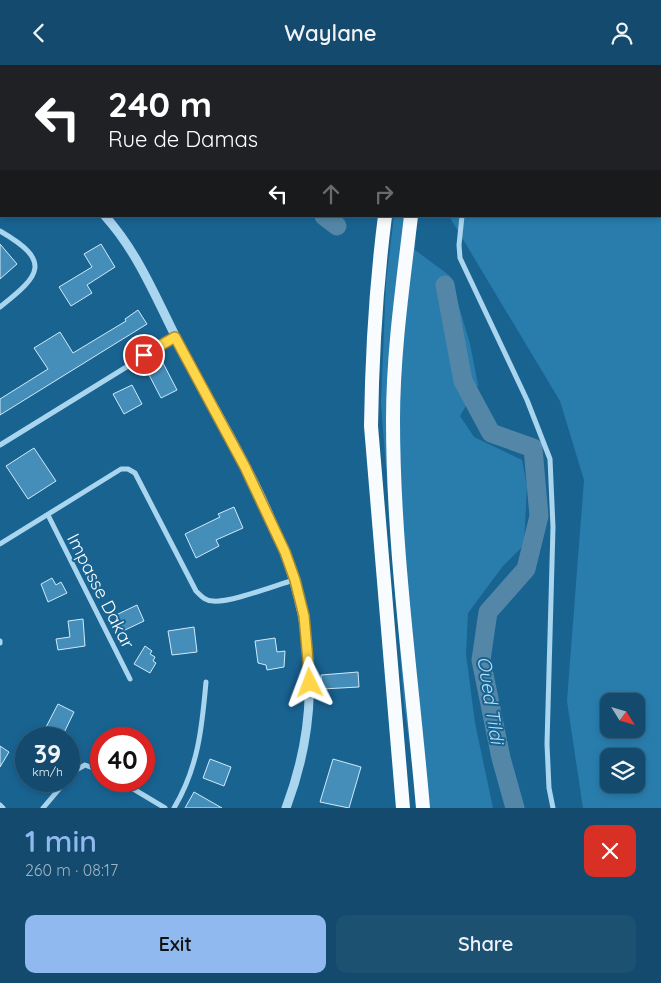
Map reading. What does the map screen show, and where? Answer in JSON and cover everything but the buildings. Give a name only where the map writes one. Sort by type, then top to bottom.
[{"type":"highway","points":[[385,217],[378,275],[372,363],[371,426],[404,808]]},
{"type":"highway","points":[[411,217],[396,355],[394,452],[404,610],[423,808]]},
{"type":"street","points":[[106,217],[130,247],[160,303],[175,337],[271,518],[295,580],[304,616],[310,683],[308,720],[302,752],[286,808]]},
{"type":"street","points":[[462,217],[458,245],[460,258],[527,400],[550,459],[554,527],[547,743],[552,808]]},
{"type":"street","points":[[0,231],[25,247],[32,255],[37,267],[34,276],[26,287],[0,307]]},
{"type":"street","points":[[0,445],[175,337]]},
{"type":"street","points":[[0,544],[121,469],[128,469],[135,473],[196,591],[203,598],[213,601],[225,600],[295,580]]},
{"type":"street","name":"Impasse Dakar","points":[[48,515],[130,679]]},
{"type":"street","points":[[174,808],[186,787],[198,752],[206,682]]},
{"type":"street","points":[[43,808],[57,792]]},
{"type":"street","points":[[138,792],[165,808]]},
{"type":"street","points":[[0,805],[4,808]]},
{"type":"shaded area","points":[[394,217],[416,217],[415,250],[450,276],[470,344],[478,385],[460,416],[474,437],[522,460],[527,486],[524,545],[503,566],[468,613],[466,654],[475,723],[493,808],[418,808],[404,704],[381,403],[386,282]]},
{"type":"shaded area","points":[[450,217],[661,217],[661,808],[583,808],[567,701],[584,480],[560,401]]},
{"type":"waterway","name":"Oued Tildi","points":[[325,217],[337,226]]},
{"type":"waterway","name":"Oued Tildi","points":[[445,285],[463,381],[491,433],[533,448],[539,516],[526,569],[488,612],[481,660],[501,758],[515,808]]},
{"type":"route","points":[[144,355],[175,337],[215,409],[271,518],[295,580],[304,616],[310,683]]}]
